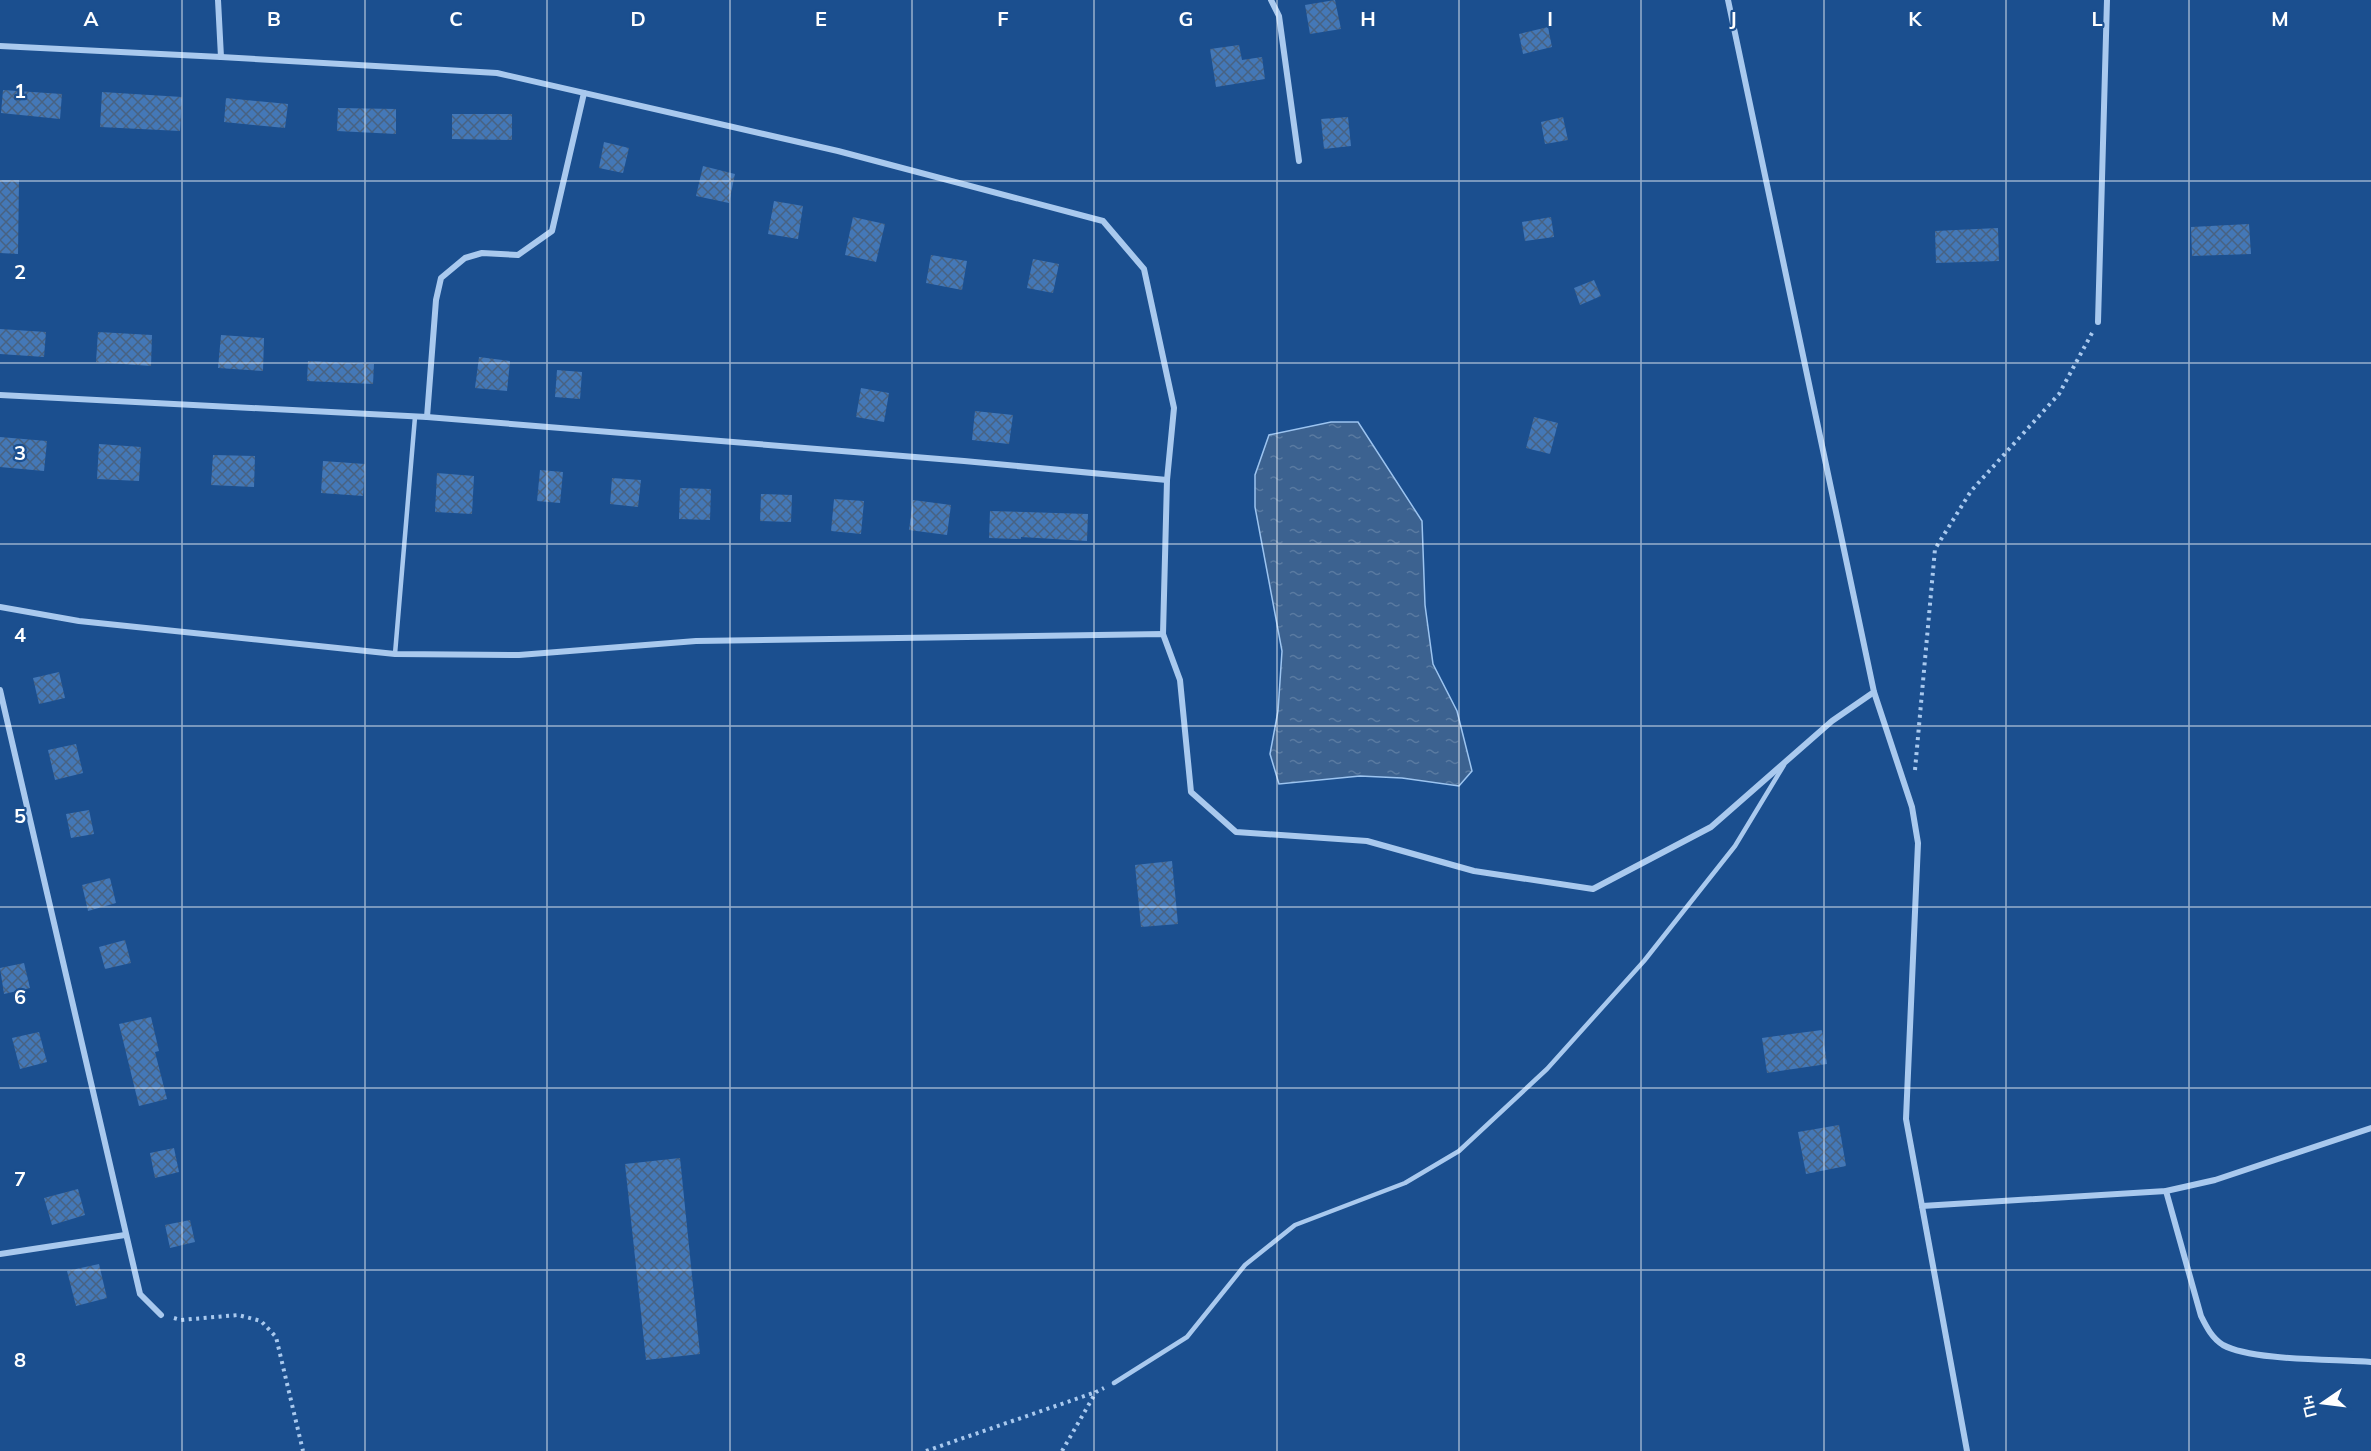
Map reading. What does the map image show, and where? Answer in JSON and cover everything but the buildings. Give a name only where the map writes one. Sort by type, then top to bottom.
[{"type":"street","points":[[218,0],[221,57]]},
{"type":"street","points":[[1270,0],[1279,16],[1299,161]]},
{"type":"street","points":[[1728,0],[1874,692],[1912,807],[1918,843],[1906,1119],[1967,1451]]},
{"type":"street","points":[[2098,322],[2107,0]]},
{"type":"street","points":[[0,46],[497,74],[838,151],[1103,221],[1144,269],[1174,408],[1167,480],[1163,634],[1180,680],[1191,792],[1236,832],[1367,841],[1474,871],[1593,889],[1711,827],[1832,721],[1874,692]]},
{"type":"street","points":[[427,417],[436,300],[441,278],[465,258],[482,253],[518,255],[552,231],[584,93]]},
{"type":"street","points":[[0,395],[427,417],[1167,480]]},
{"type":"street","points":[[0,607],[79,621],[395,654],[519,654],[696,641],[1163,634]]},
{"type":"street","points":[[0,690],[140,1294],[161,1316]]},
{"type":"street","points":[[1922,1206],[2166,1191],[2215,1180],[2371,1128]]},
{"type":"street","points":[[2166,1191],[2201,1316],[2211,1335],[2224,1345],[2247,1353],[2371,1362]]},
{"type":"street","points":[[0,1254],[125,1235]]},
{"type":"lane","points":[[395,654],[415,417]]},
{"type":"lane","points":[[1114,1383],[1187,1337],[1245,1265],[1295,1225],[1405,1183],[1459,1151],[1547,1069],[1644,962],[1735,846],[1787,760]]},
{"type":"path","points":[[1915,773],[1935,549],[1971,491],[2059,393],[2098,322]]},
{"type":"path","points":[[161,1316],[181,1320],[237,1315],[261,1321],[276,1337],[303,1451]]},
{"type":"path","points":[[926,1451],[1096,1392],[1114,1383]]},
{"type":"path","points":[[1062,1451],[1096,1392]]},
{"type":"water","points":[[1331,422],[1358,422],[1422,521],[1425,605],[1433,664],[1457,711],[1472,771],[1459,786],[1402,778],[1360,776],[1279,784],[1270,754],[1278,711],[1282,651],[1255,507],[1255,475],[1269,435]]}]
